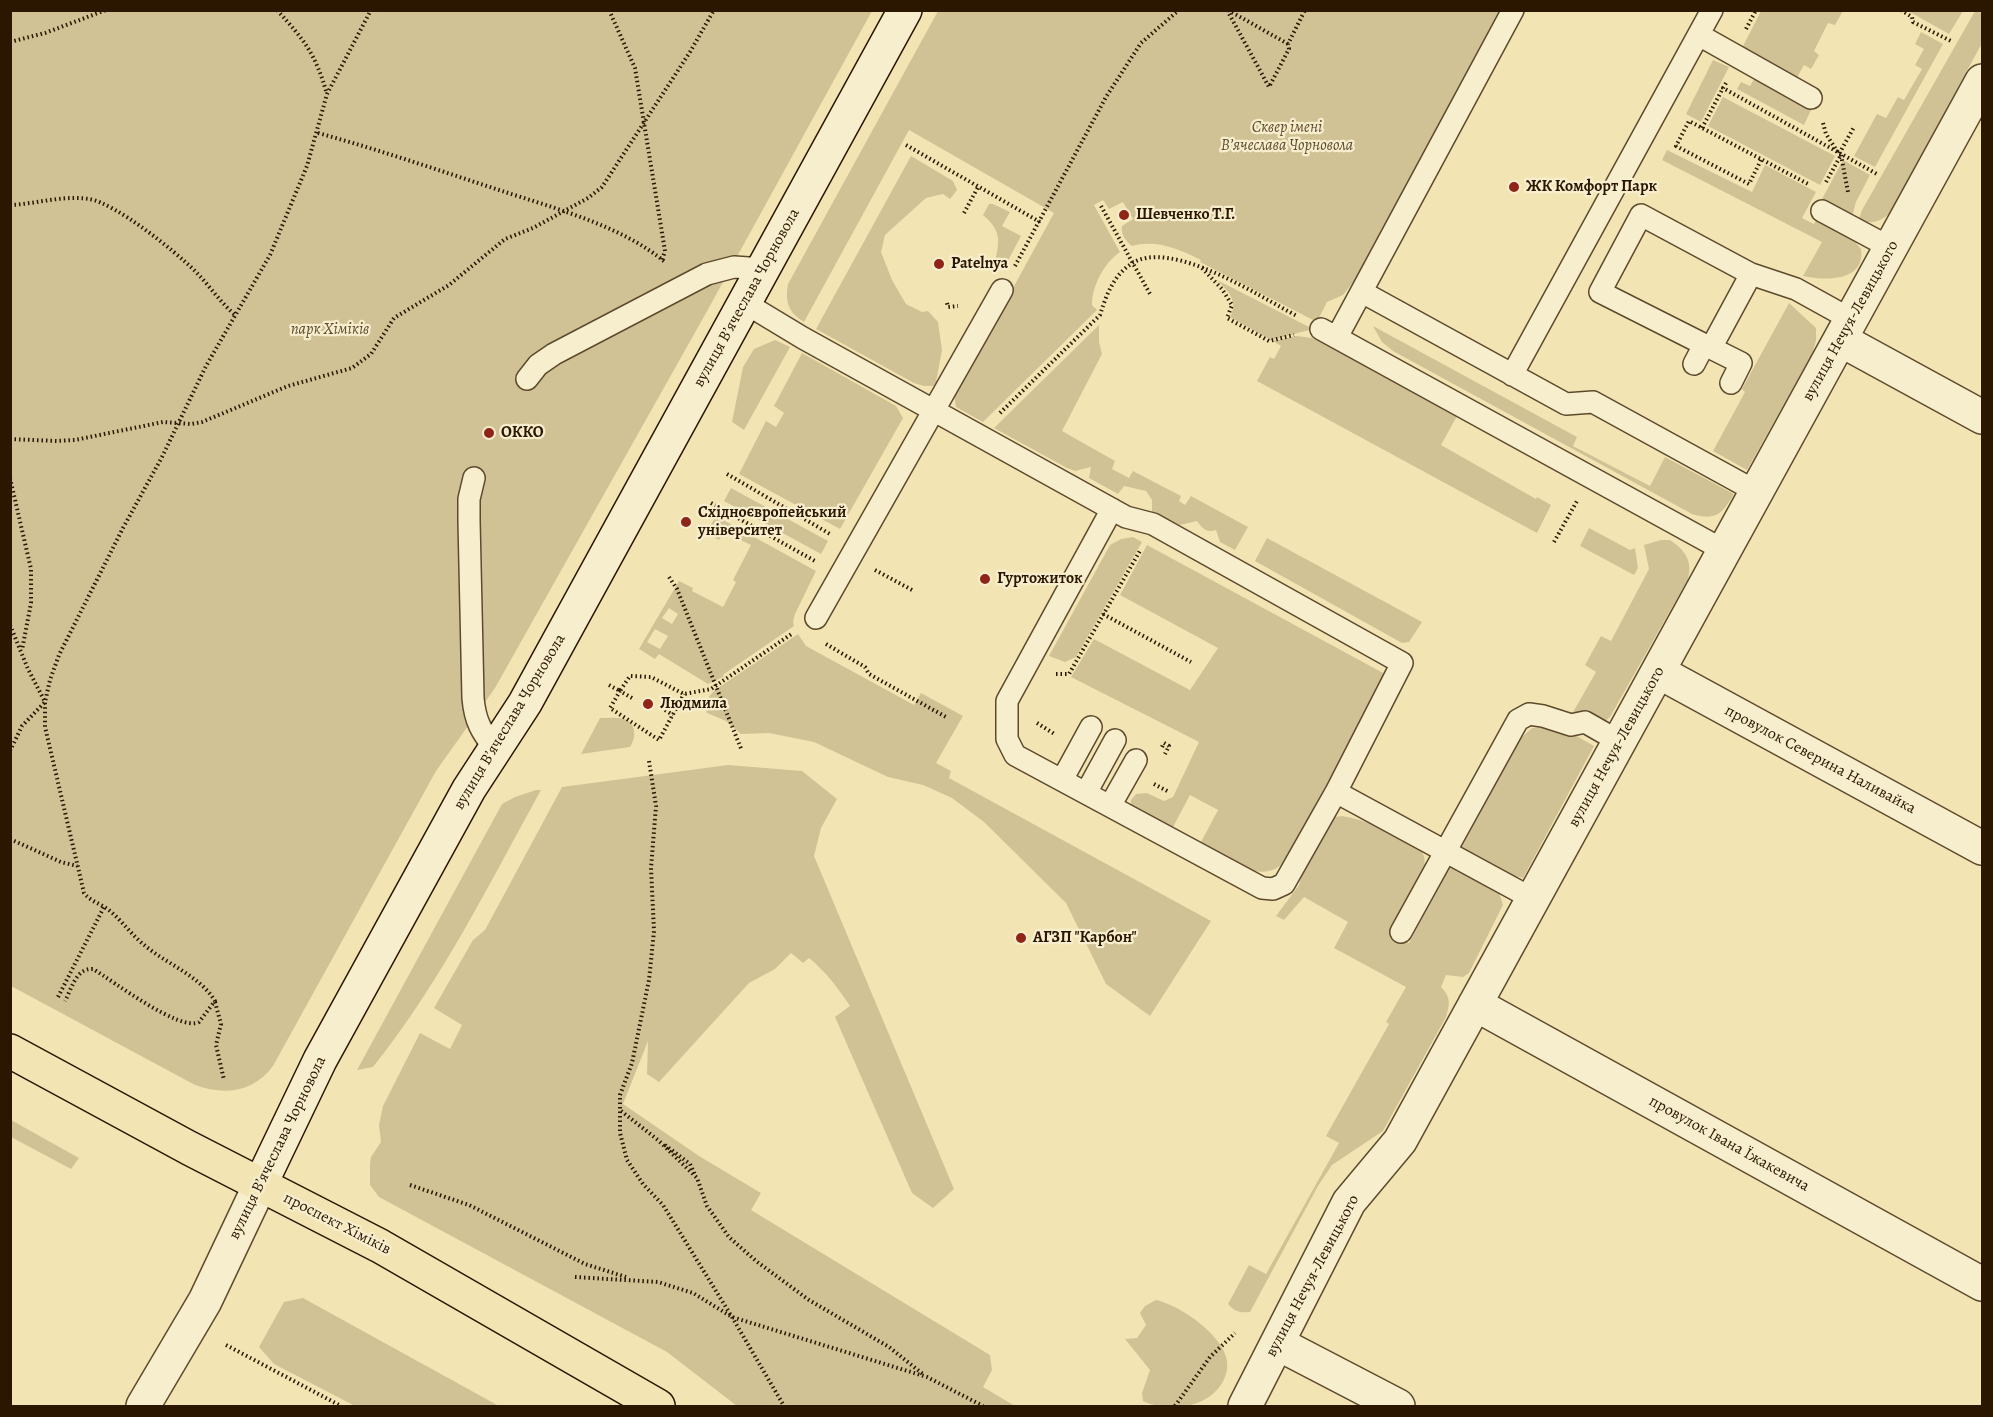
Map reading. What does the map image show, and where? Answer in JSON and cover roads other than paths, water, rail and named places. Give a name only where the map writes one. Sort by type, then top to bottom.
[{"type":"main road","name":"проспект Хіміків","points":[[10,1051],[189,1148],[380,1246],[657,1407]]},
{"type":"street","name":"вулиця Вʼячеслава Чорновола","points":[[143,1407],[205,1301],[320,1060],[469,789],[525,703],[905,10]]},
{"type":"street","name":"вулиця Нечуя-Левицького","points":[[1245,1407],[1349,1202],[1400,1141],[1983,81]]},
{"type":"street","points":[[1846,330],[1983,417]]},
{"type":"street","name":"провулок Северина Наливайка","points":[[1659,672],[1983,848]]},
{"type":"street","name":"провулок Івана Їжакевича","points":[[1475,1004],[1983,1284]]},
{"type":"street","points":[[1277,1343],[1398,1407]]},
{"type":"lane","points":[[1514,10],[1362,292],[1329,333],[1725,551]]},
{"type":"lane","points":[[1512,375],[1712,10]]},
{"type":"lane","points":[[1699,35],[1811,98]]},
{"type":"lane","points":[[1822,211],[1891,248]]},
{"type":"lane","points":[[1731,383],[1741,363],[1708,346],[1654,331],[1613,310],[1600,292],[1641,215],[1751,274],[1796,290],[1846,330]]},
{"type":"lane","points":[[528,379],[538,365],[554,354],[707,274],[734,267],[763,269]]},
{"type":"lane","points":[[1694,364],[1708,346],[1751,274]]},
{"type":"lane","points":[[812,621],[840,576],[1002,290]]},
{"type":"lane","points":[[1362,292],[1566,404],[1593,402],[1757,492]]},
{"type":"lane","points":[[744,303],[934,411],[978,434],[1112,509],[1126,517],[1153,524],[1402,663],[1336,792],[1284,884],[1273,889],[1262,888],[1141,831],[1110,807],[1015,755],[1007,739],[1007,700],[1112,509]]},
{"type":"lane","points":[[474,478],[469,499],[472,698],[479,727],[495,749]]},
{"type":"lane","points":[[1401,932],[1518,720],[1529,714],[1571,724],[1585,722],[1620,742]]},
{"type":"lane","points":[[1062,780],[1090,727]]},
{"type":"lane","points":[[1086,793],[1115,740]]},
{"type":"lane","points":[[1110,807],[1132,768]]},
{"type":"lane","points":[[1336,792],[1533,898]]},
{"type":"place","name":"ЖК Комфорт Парк","points":[[1514,187]]},
{"type":"place","name":"Шевченко Т.Г.","points":[[1124,215]]},
{"type":"place","name":"Patelnya","points":[[939,264]]},
{"type":"place","name":"ОККО","points":[[489,433]]},
{"type":"place","name":"Східноєвропейський університет","points":[[686,522]]},
{"type":"place","name":"Гуртожиток","points":[[985,579]]},
{"type":"place","name":"Людмила","points":[[648,704]]},
{"type":"place","name":"АГЗП \"Карбон\"","points":[[1021,938]]},
{"type":"park label","name":"Сквер імені Вʼячеслава Чорновола","points":[[1287,137]]},
{"type":"park label","name":"парк Хіміків","points":[[330,330]]}]
